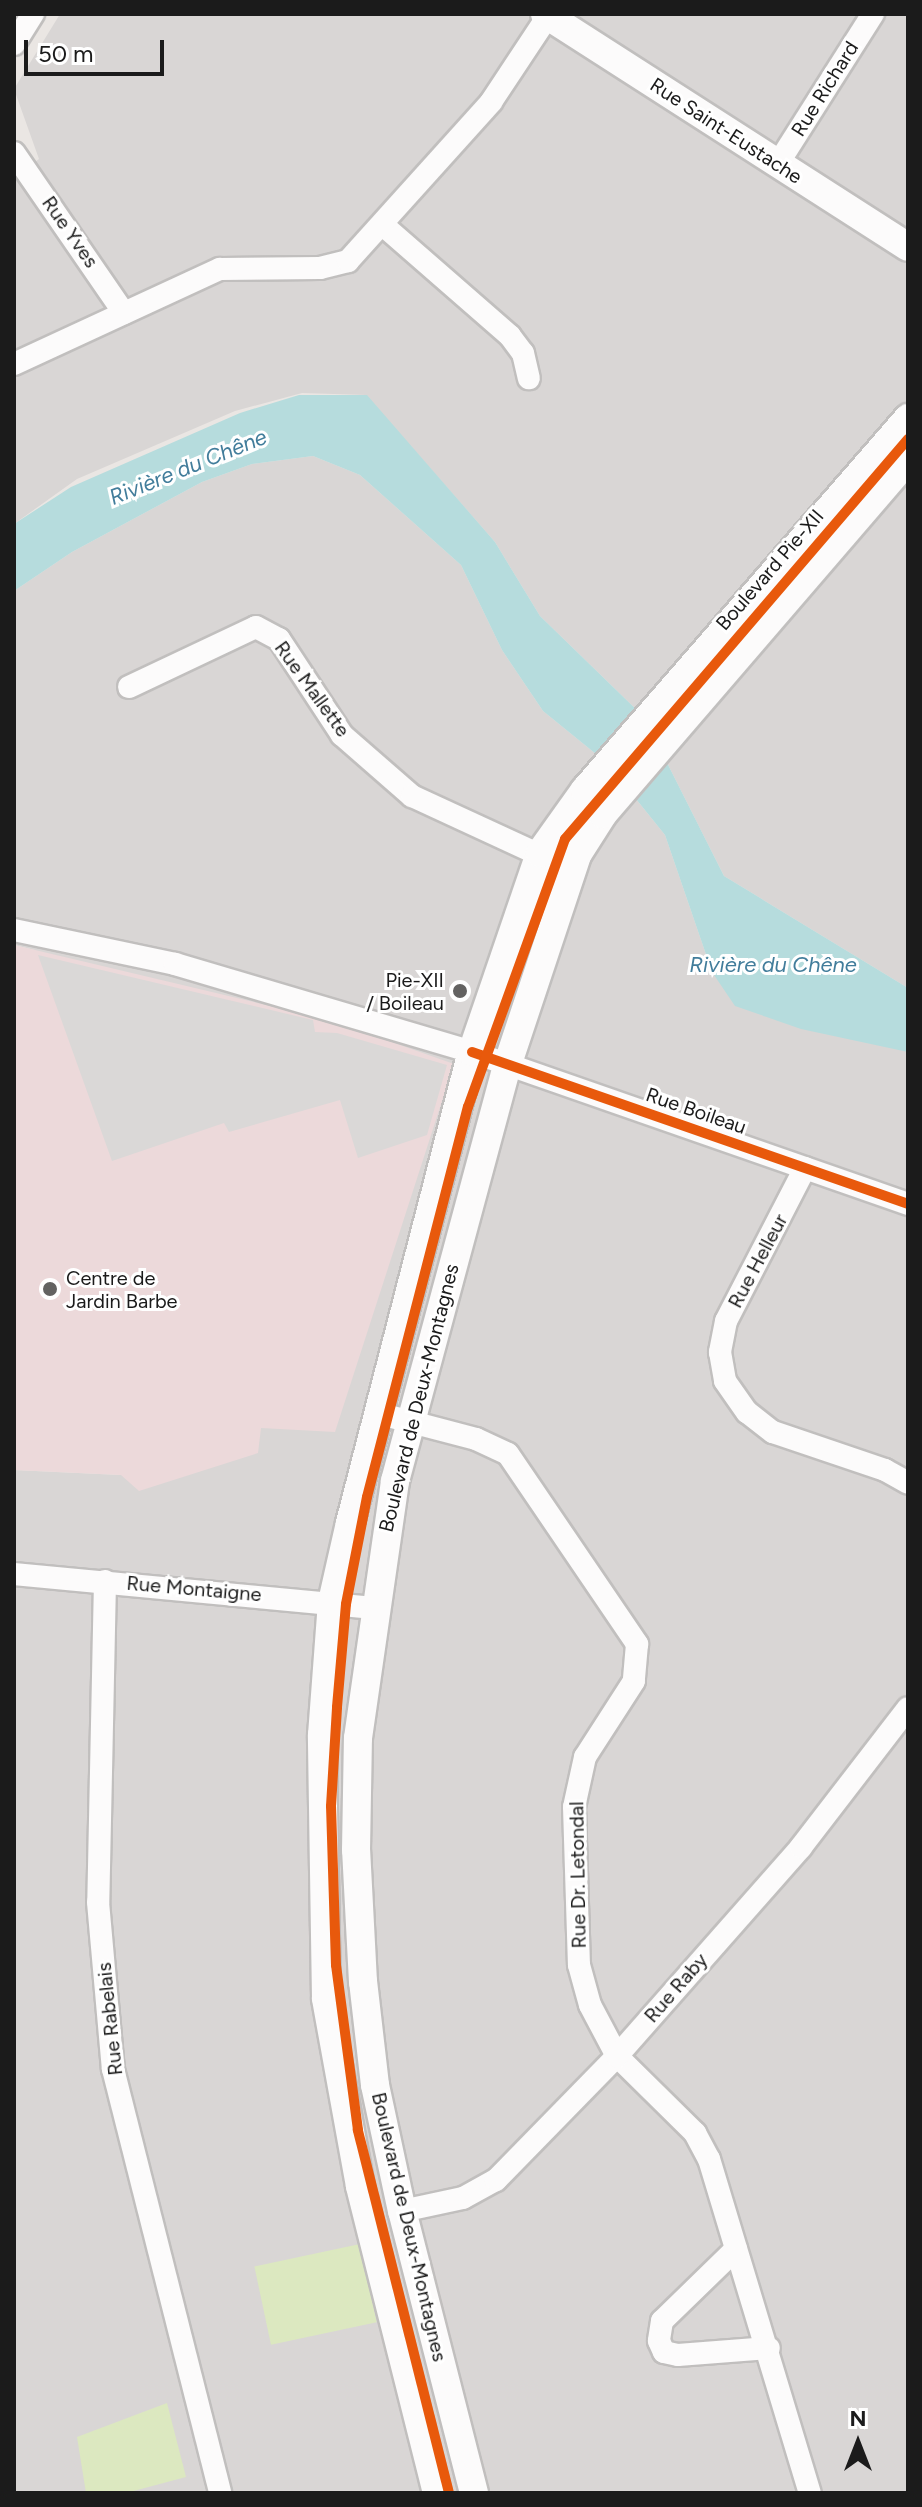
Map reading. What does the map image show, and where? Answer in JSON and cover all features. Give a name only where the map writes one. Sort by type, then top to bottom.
[{"type":"street","points":[[14,44],[33,14]]},
{"type":"street","name":"Rue Richard","points":[[777,165],[873,14]]},
{"type":"street","points":[[14,364],[231,266],[339,265],[384,226],[491,102],[546,15]]},
{"type":"street","name":"Rue Saint-Eustache","points":[[546,15],[908,247]]},
{"type":"street","name":"Rue Yves","points":[[14,153],[124,313]]},
{"type":"street","points":[[384,226],[510,336],[523,353],[529,378]]},
{"type":"street","name":"Boulevard Pie-XII","points":[[472,1052],[540,853],[600,773],[648,716],[908,418]]},
{"type":"street","name":"Boulevard Pie-XII","points":[[508,1063],[570,869],[622,793],[908,460]]},
{"type":"street","name":"Rue Mallette","points":[[129,687],[256,627],[279,639],[342,735],[412,796],[570,869]]},
{"type":"street","name":"Rue Boileau","points":[[14,930],[175,964],[508,1063],[908,1204]]},
{"type":"street","name":"Boulevard de Deux-Montagnes","points":[[437,2493],[360,2186],[326,1998],[322,1735],[332,1602],[377,1413],[472,1052]]},
{"type":"street","name":"Boulevard de Deux-Montagnes","points":[[474,2493],[402,2211],[375,2085],[358,1915],[358,1738],[373,1608],[409,1424],[508,1063]]},
{"type":"street","name":"Rue Helleur","points":[[805,1168],[726,1321],[720,1352],[725,1381],[747,1412],[773,1432],[885,1470],[908,1483]]},
{"type":"street","name":"Rue Dr. Letondal","points":[[377,1413],[409,1424],[476,1439],[508,1454],[637,1644],[634,1681],[585,1757],[574,1807],[579,1965],[590,2005],[617,2056],[695,2133],[769,2348],[810,2493]]},
{"type":"street","name":"Rue Montaigne","points":[[14,1574],[373,1608]]},
{"type":"street","name":"Rue Rabelais","points":[[105,1581],[98,1902],[113,2069],[220,2493]]},
{"type":"street","name":"Rue Raby","points":[[402,2211],[463,2198],[496,2180],[617,2056],[801,1847],[908,1708]]},
{"type":"street","points":[[736,2249],[662,2321],[659,2341],[664,2352],[678,2355],[769,2348]]},
{"type":"shaded area","points":[[60,14],[908,14],[908,988],[724,876],[644,717],[540,616],[495,542],[366,395],[302,393],[235,411],[77,479],[14,524],[14,178],[39,159],[14,89]]},
{"type":"shaded area","points":[[313,456],[360,475],[461,565],[502,650],[543,711],[607,763],[665,835],[712,972],[908,1052],[908,2493],[14,2493],[14,1470],[121,1475],[35,950],[14,945],[14,591],[72,552],[202,482],[252,464]]},
{"type":"shaded area","points":[[14,945],[329,1020],[454,1064],[335,1432],[261,1428],[258,1453],[139,1491],[121,1475],[14,1470]]},
{"type":"shaded area","points":[[38,955],[313,1020],[315,1032],[337,1033],[447,1065],[427,1135],[358,1158],[340,1100],[229,1132],[224,1123],[112,1161]]},
{"type":"green space","points":[[360,2244],[377,2322],[271,2345],[254,2266]]},
{"type":"green space","points":[[167,2403],[186,2477],[126,2493],[86,2493],[77,2437]]},
{"type":"water","name":"Rivière du Chêne","points":[[299,395],[367,395],[495,542],[540,616],[644,717],[724,876],[908,988],[908,1052],[801,1029],[735,1006],[712,972],[665,835],[607,763],[543,711],[502,650],[461,565],[360,475],[313,456],[252,464],[202,482],[72,552],[14,591],[14,524],[71,487],[240,413]]},
{"type":"cycle path","points":[[449,2493],[358,2130],[336,1965],[331,1806],[337,1707],[346,1604],[367,1497],[468,1107],[565,839],[908,439]]},
{"type":"cycle path","points":[[472,1052],[908,1204]]},
{"type":"place","name":"Pie-XII / Boileau","points":[[460,991]]},
{"type":"place","name":"Centre de Jardin Barbe","points":[[50,1289]]}]
